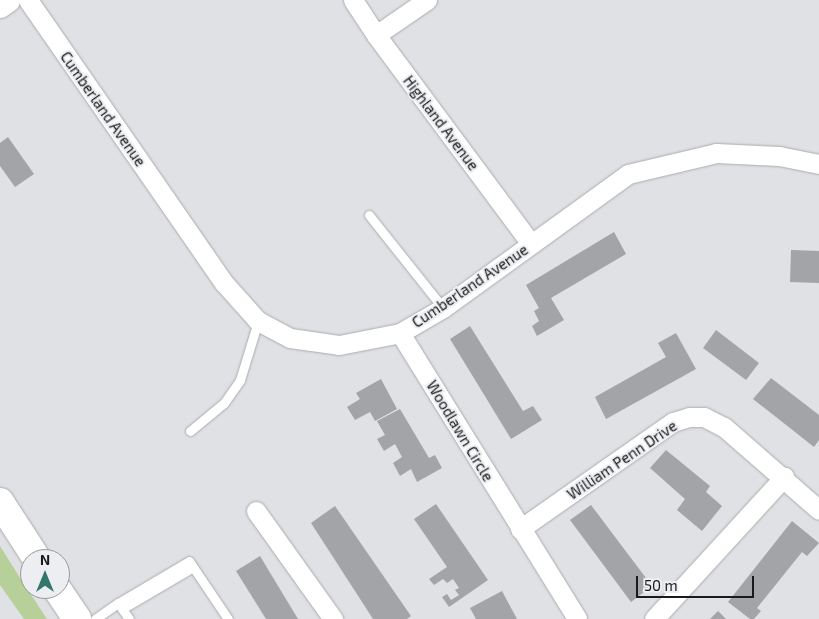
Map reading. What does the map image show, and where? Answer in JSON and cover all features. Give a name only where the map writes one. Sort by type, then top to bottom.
[{"type":"main road","points":[[0,502],[31,549]]},
{"type":"main road","points":[[64,599],[77,619]]},
{"type":"street","points":[[0,5],[7,0]]},
{"type":"street","name":"Cumberland Avenue","points":[[28,0],[224,283],[258,321],[290,338],[339,345],[400,333],[442,308],[628,174],[716,153],[779,156],[819,164]]},
{"type":"street","name":"Highland Avenue","points":[[353,0],[376,35],[531,244]]},
{"type":"street","points":[[376,35],[427,0]]},
{"type":"street","name":"Woodlawn Circle","points":[[400,333],[576,619]]},
{"type":"street","name":"William Penn Drive","points":[[520,529],[673,422],[689,417],[704,417],[724,426],[784,477],[819,510]]},
{"type":"street","points":[[654,619],[784,477]]},
{"type":"street","points":[[256,510],[333,619]]},
{"type":"lane","points":[[369,215],[442,308]]},
{"type":"lane","points":[[190,431],[224,403],[240,380],[258,321]]},
{"type":"lane","points":[[95,619],[193,567],[228,619]]},
{"type":"lane","points":[[120,606],[129,619]]},
{"type":"green space","points":[[0,546],[20,578],[20,599],[34,599],[47,619],[24,619],[0,585]]},
{"type":"building","points":[[8,137],[34,174],[15,187],[0,166],[0,143]]},
{"type":"building","points":[[614,232],[626,254],[551,298],[564,320],[537,336],[532,326],[539,321],[534,311],[539,308],[526,285]]},
{"type":"building","points":[[791,250],[819,251],[819,283],[790,282]]},
{"type":"building","points":[[470,326],[523,411],[533,406],[542,420],[511,439],[450,339]]},
{"type":"building","points":[[716,330],[759,363],[746,380],[703,348]]},
{"type":"building","points":[[676,333],[696,369],[606,419],[595,397],[666,357],[658,343]]},
{"type":"building","points":[[771,378],[819,415],[819,440],[814,447],[753,399]]},
{"type":"building","points":[[381,379],[397,409],[375,421],[370,412],[355,420],[347,407],[360,399],[356,393]]},
{"type":"building","points":[[400,409],[429,458],[435,455],[442,468],[417,482],[411,469],[400,476],[393,463],[402,457],[395,444],[384,451],[377,439],[385,435],[377,421]]},
{"type":"building","points":[[666,450],[710,486],[706,492],[722,506],[702,531],[677,510],[685,499],[650,468]]},
{"type":"building","points":[[436,504],[488,580],[449,607],[442,597],[447,594],[451,600],[459,595],[455,590],[459,588],[453,579],[447,583],[443,579],[434,585],[429,579],[447,567],[414,519]]},
{"type":"building","points":[[591,505],[652,586],[631,602],[570,520]]},
{"type":"building","points":[[335,506],[411,616],[407,619],[373,619],[311,523]]},
{"type":"building","points":[[792,521],[819,543],[807,556],[802,552],[757,608],[761,611],[754,619],[750,619],[728,602]]},
{"type":"building","points":[[260,556],[298,619],[266,619],[236,571]]},
{"type":"building","points":[[502,591],[517,619],[476,619],[470,608]]},
{"type":"building","points":[[718,611],[726,619],[710,619]]}]
